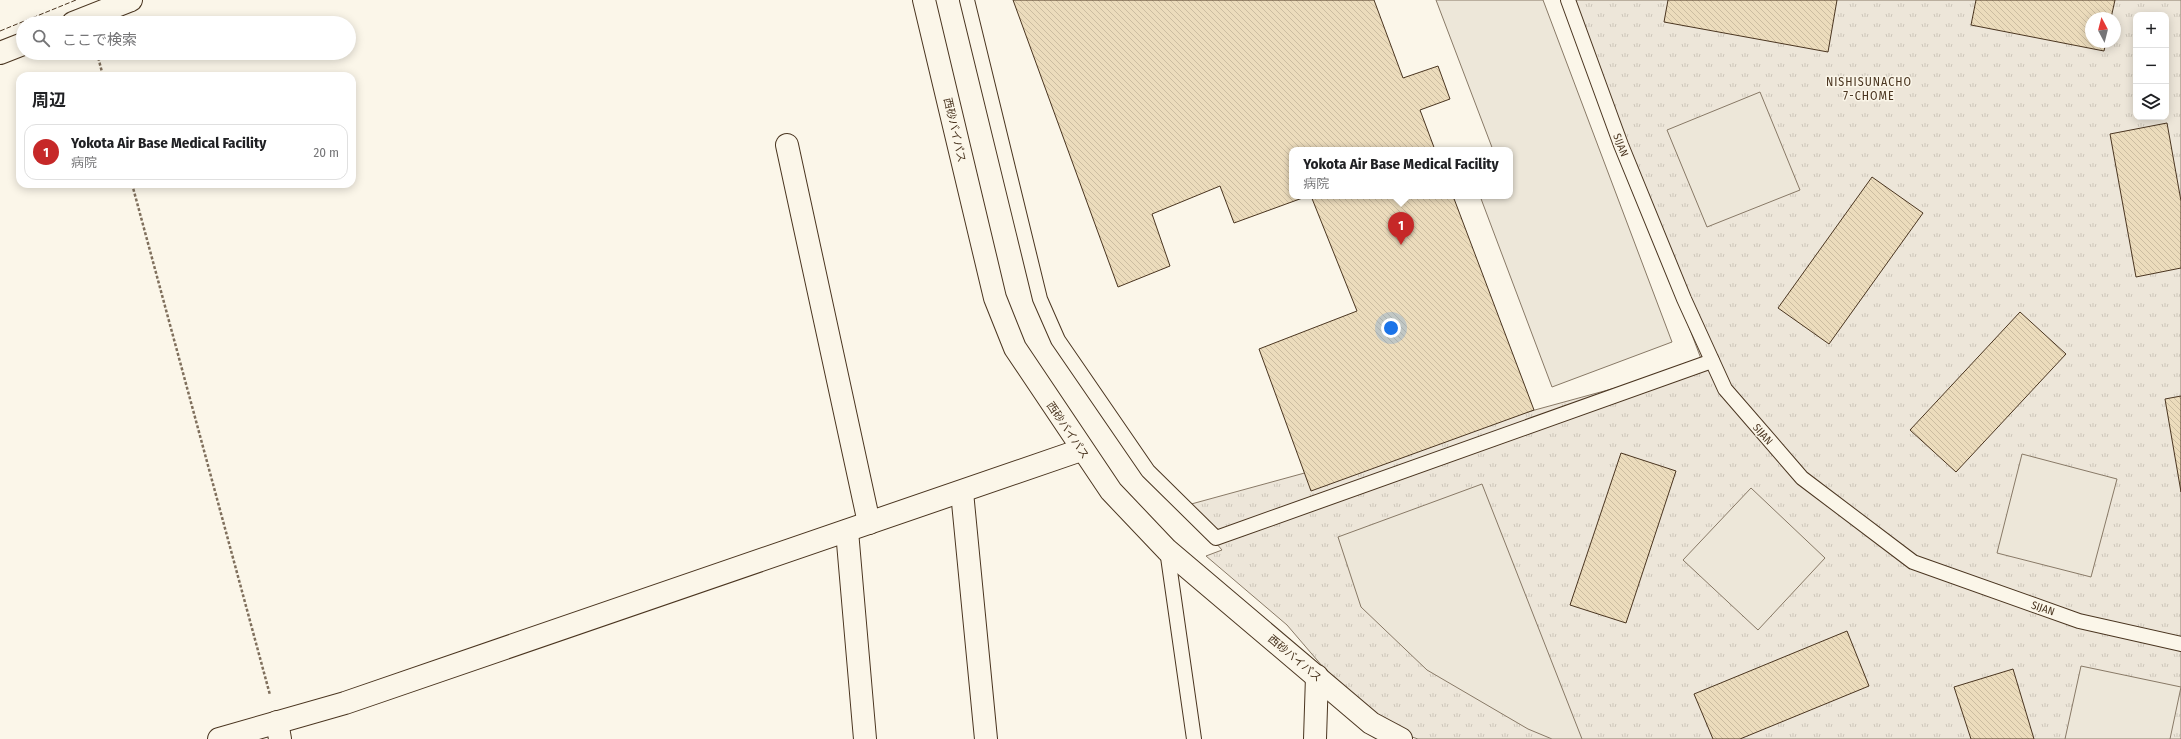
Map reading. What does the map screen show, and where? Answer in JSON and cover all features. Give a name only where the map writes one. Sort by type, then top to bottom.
[{"type":"street","points":[[91,16],[131,0]]},
{"type":"street","name":"西砂バイパス","points":[[924,0],[995,298],[1015,348],[1081,450],[1111,491],[1167,550],[1371,723],[1401,739]]},
{"type":"street","points":[[0,53],[16,47]]},
{"type":"street","points":[[787,145],[869,523]]},
{"type":"street","points":[[219,739],[278,730],[345,704],[1081,450]]},
{"type":"street","points":[[962,492],[986,739]]},
{"type":"street","points":[[847,531],[865,739]]},
{"type":"street","points":[[1315,739],[1317,676]]},
{"type":"lane","points":[[967,0],[1040,299],[1058,340],[1148,471],[1216,538],[1712,362]]},
{"type":"lane","name":"SIJAN","points":[[1568,0],[1621,144],[1712,362],[1725,389],[1802,478],[1912,562],[2079,621],[2181,644]]},
{"type":"lane","points":[[1167,550],[1194,739]]},
{"type":"path","points":[[99,60],[102,72]]},
{"type":"path","points":[[133,188],[278,730]]},
{"type":"green space","points":[[1565,0],[2181,0],[2181,739],[1418,739],[1371,723],[1287,625],[1206,556],[1222,550],[1184,506],[1703,364]]},
{"type":"shaded area","points":[[1436,0],[1543,0],[1672,342],[1552,387],[1481,199],[1513,199],[1513,147],[1492,147]]},
{"type":"shaded area","points":[[1760,92],[1800,190],[1707,227],[1667,130]]},
{"type":"shaded area","points":[[2022,454],[2117,479],[2091,577],[1997,553]]},
{"type":"shaded area","points":[[1482,484],[1582,739],[1552,739],[1528,729],[1427,670],[1361,607],[1338,537]]},
{"type":"shaded area","points":[[1751,488],[1825,558],[1758,630],[1683,560]]},
{"type":"shaded area","points":[[2081,666],[2181,687],[2170,739],[2065,739]]},
{"type":"building","points":[[1013,0],[1374,0],[1403,78],[1438,66],[1450,99],[1420,110],[1434,147],[1289,147],[1289,199],[1300,199],[1234,223],[1220,186],[1152,214],[1170,266],[1118,287]]},
{"type":"building","points":[[1668,0],[1837,0],[1828,52],[1664,22]]},
{"type":"building","points":[[1976,0],[2115,0],[2112,12],[2085,12],[2085,47],[1971,25]]},
{"type":"building","points":[[2089,48],[2105,48],[2104,51]]},
{"type":"building","points":[[2167,123],[2181,201],[2181,268],[2136,277],[2110,134]]},
{"type":"building","points":[[1872,177],[1923,213],[1829,344],[1778,308]]},
{"type":"building","points":[[1312,199],[1454,199],[1534,410],[1311,491],[1259,349],[1357,311]]},
{"type":"building","points":[[2020,312],[2066,354],[1956,472],[1910,430]]},
{"type":"building","points":[[2181,396],[2181,492],[2165,399]]},
{"type":"building","points":[[1621,453],[1676,471],[1626,623],[1570,605]]},
{"type":"building","points":[[1847,631],[1869,686],[1740,739],[1713,739],[1694,694]]},
{"type":"building","points":[[2013,669],[2034,739],[1971,739],[1954,687]]},
{"type":"fence","points":[[37,16],[76,0]]},
{"type":"fence","points":[[0,31],[16,24]]},
{"type":"place","name":"Yokota Air Base Medical Facility","points":[[1401,245]]},
{"type":"district","name":"NISHISUNACHO 7-CHOME","points":[[1869,89]]}]
